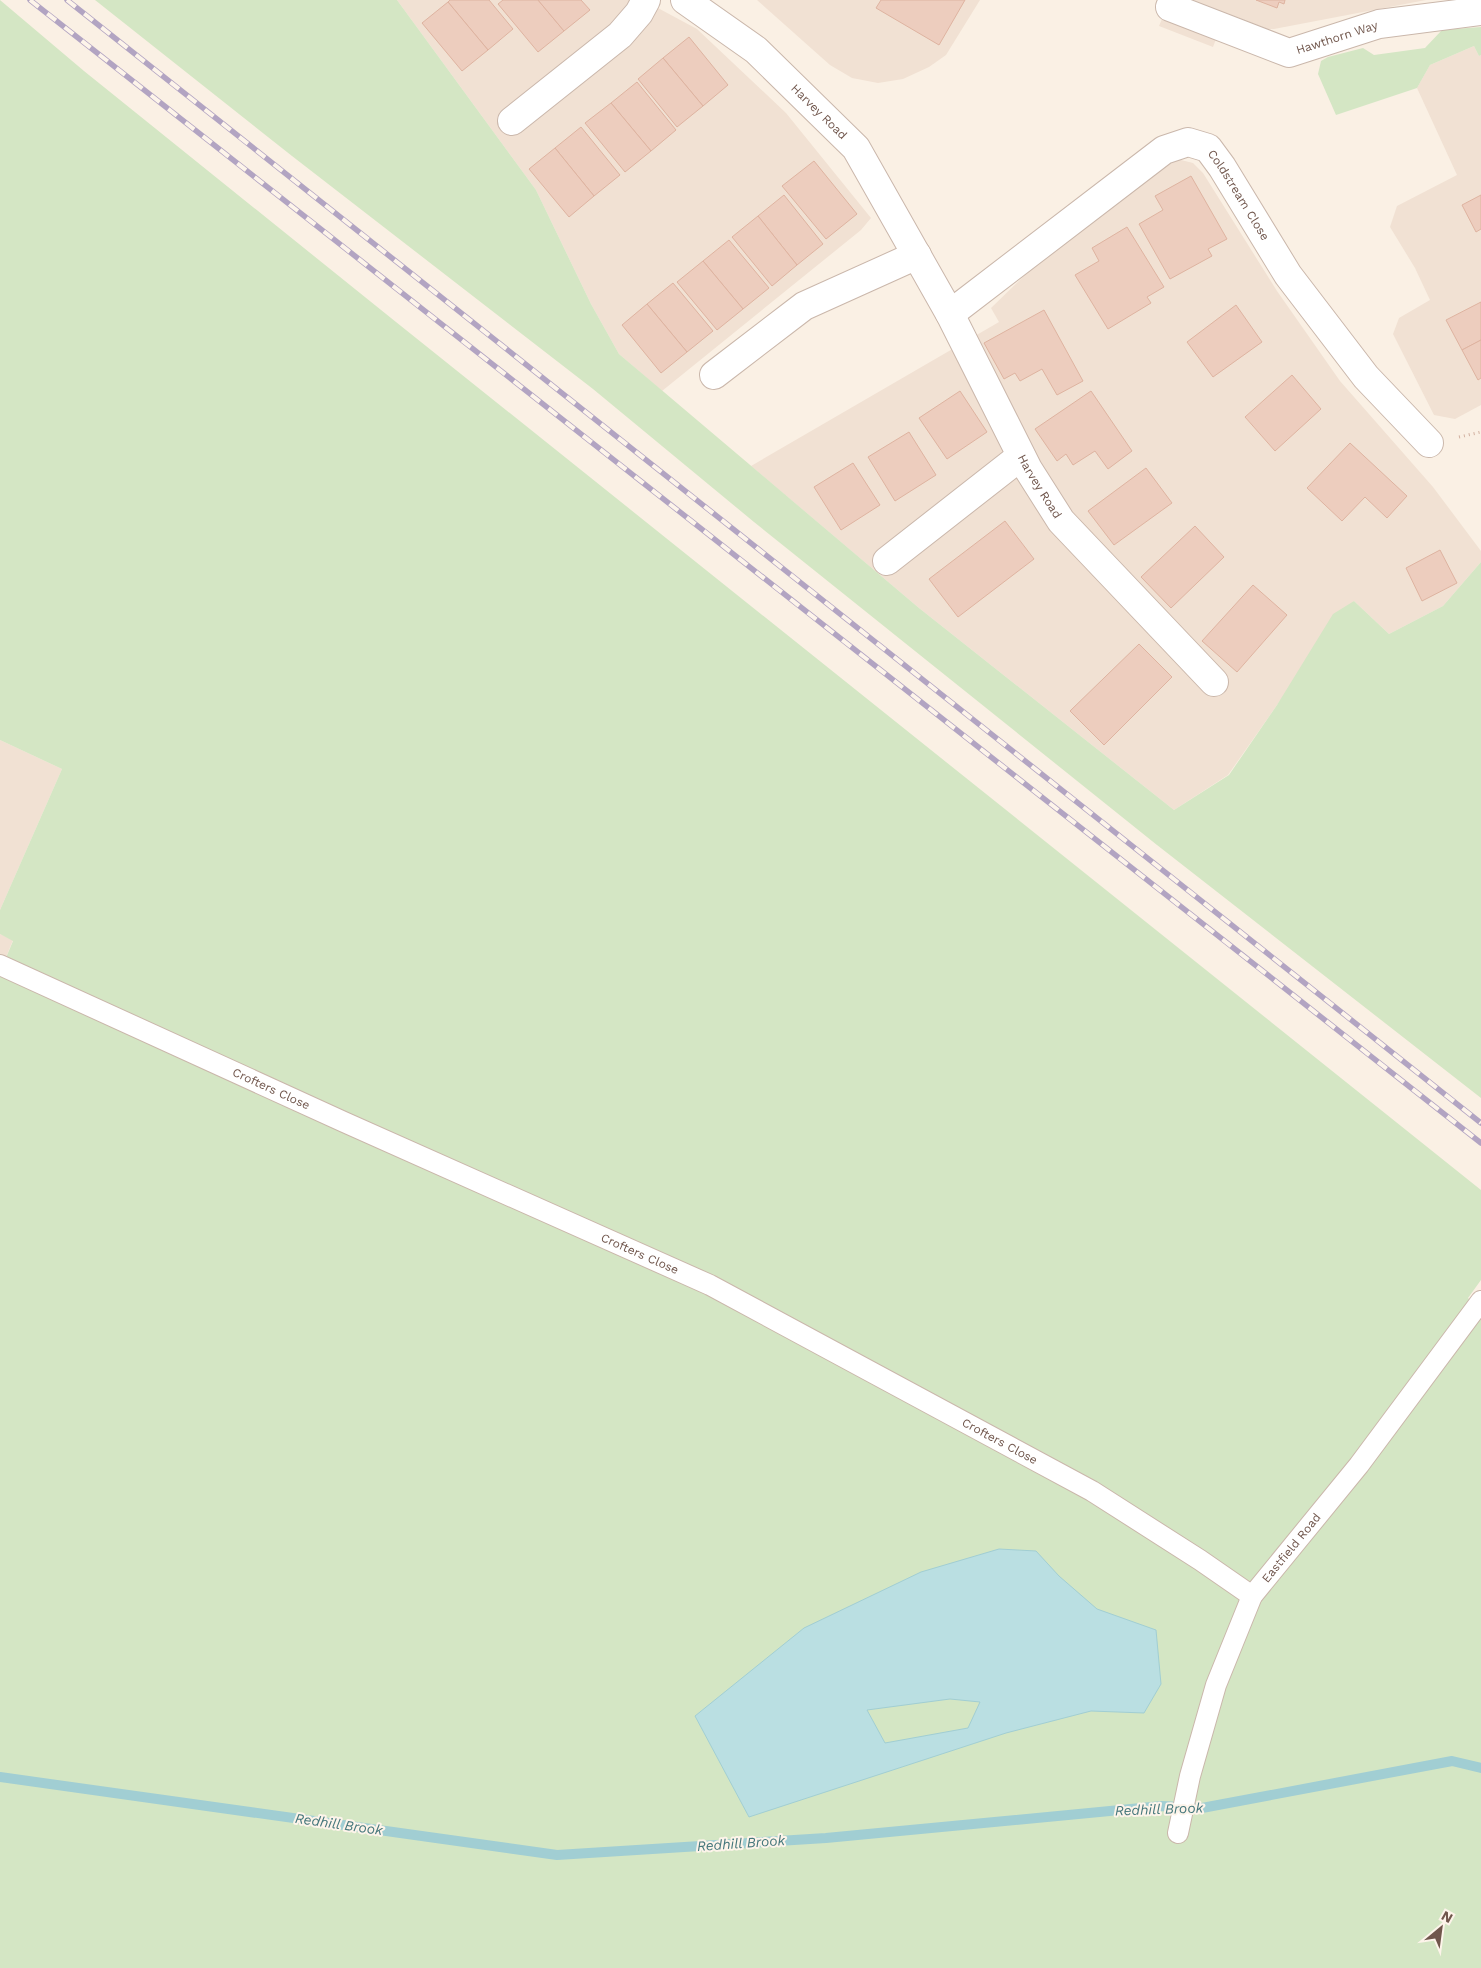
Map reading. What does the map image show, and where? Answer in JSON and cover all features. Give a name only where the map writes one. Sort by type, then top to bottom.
[{"type":"street","points":[[512,121],[620,34],[639,13],[646,0]]},
{"type":"street","name":"Harvey Road","points":[[685,0],[756,50],[856,148],[950,314],[1021,456],[1061,521],[1214,682]]},
{"type":"street","name":"Hawthorn Way","points":[[1170,7],[1289,53],[1379,24],[1481,11]]},
{"type":"street","name":"Coldstream Close","points":[[950,314],[1164,150],[1188,142],[1208,148],[1222,167],[1288,276],[1366,377],[1429,443]]},
{"type":"street","points":[[714,375],[804,306],[917,255]]},
{"type":"street","points":[[888,561],[1021,456]]},
{"type":"lane","name":"Crofters Close","points":[[0,966],[710,1285],[1092,1491],[1200,1560],[1252,1596]]},
{"type":"lane","name":"Eastfield Road","points":[[1178,1833],[1190,1776],[1216,1685],[1252,1596],[1359,1465],[1481,1301]]},
{"type":"shaded area","points":[[397,0],[643,0],[697,29],[786,113],[871,218],[861,230],[662,391],[619,354],[591,304],[536,190]]},
{"type":"shaded area","points":[[757,0],[980,0],[946,55],[929,67],[903,79],[878,83],[852,78],[830,65]]},
{"type":"shaded area","points":[[1170,0],[1426,0],[1274,29],[1268,29],[1226,13],[1213,47],[1159,26]]},
{"type":"shaded area","points":[[1474,46],[1479,56],[1481,55],[1481,405],[1455,419],[1434,415],[1393,334],[1399,318],[1430,300],[1415,268],[1390,227],[1397,206],[1457,175],[1417,88],[1430,65]]},
{"type":"shaded area","points":[[1177,159],[1193,163],[1203,173],[1277,291],[1340,381],[1433,487],[1481,551],[1481,562],[1443,606],[1389,634],[1354,601],[1228,775],[1174,810],[919,608],[751,466],[999,322],[991,308],[1107,195]]},
{"type":"shaded area","points":[[0,740],[62,769],[0,910]]},
{"type":"shaded area","points":[[0,934],[13,940],[0,972]]},
{"type":"green space","points":[[0,0],[84,71],[391,318],[1481,1190],[1481,1280],[1468,1298],[1481,1311],[1481,1968],[0,1968],[0,972],[13,941],[0,934],[0,910],[62,769],[0,740]]},
{"type":"green space","points":[[95,0],[397,0],[536,190],[591,304],[619,354],[919,608],[1174,810],[1229,775],[1277,705],[1333,614],[1354,601],[1389,634],[1443,606],[1481,562],[1481,1098],[1157,845],[754,522],[593,389],[292,156]]},
{"type":"green space","points":[[1481,27],[1481,55],[1479,56],[1474,46],[1430,65],[1417,88],[1336,115],[1318,74],[1321,61],[1328,57],[1363,48],[1374,55],[1425,48],[1442,30]]},
{"type":"water","points":[[999,1549],[1036,1551],[1059,1576],[1097,1609],[1156,1630],[1161,1684],[1144,1713],[1091,1711],[1006,1733],[749,1817],[695,1716],[804,1628],[921,1572]],"holes":[[[950,1699],[980,1702],[968,1728],[885,1743],[867,1710]]]},
{"type":"building","points":[[450,0],[489,0],[513,29],[488,50],[448,2]]},
{"type":"building","points":[[503,0],[538,0],[564,31],[538,52],[498,4]]},
{"type":"building","points":[[538,0],[581,0],[590,10],[564,31]]},
{"type":"building","points":[[881,0],[965,0],[939,45],[876,8]]},
{"type":"building","points":[[1256,0],[1285,0],[1284,4],[1279,2],[1277,8]]},
{"type":"building","points":[[448,2],[488,50],[462,71],[422,23]]},
{"type":"building","points":[[689,37],[728,85],[703,106],[663,58]]},
{"type":"building","points":[[663,58],[703,106],[677,127],[638,79]]},
{"type":"building","points":[[637,82],[676,130],[651,151],[611,103]]},
{"type":"building","points":[[611,103],[651,151],[625,172],[585,123]]},
{"type":"building","points":[[581,127],[620,175],[594,196],[555,148]]},
{"type":"building","points":[[555,148],[594,196],[569,217],[529,169]]},
{"type":"building","points":[[814,161],[857,214],[826,239],[782,186]]},
{"type":"building","points":[[1191,176],[1227,239],[1208,249],[1212,256],[1170,279],[1139,224],[1163,210],[1155,196]]},
{"type":"building","points":[[784,195],[823,244],[797,265],[758,216]]},
{"type":"building","points":[[1481,195],[1481,229],[1476,232],[1462,205]]},
{"type":"building","points":[[758,216],[797,265],[772,286],[732,237]]},
{"type":"building","points":[[1127,227],[1164,287],[1147,297],[1151,303],[1108,329],[1075,275],[1099,261],[1092,248]]},
{"type":"building","points":[[729,240],[769,288],[743,309],[703,261]]},
{"type":"building","points":[[703,261],[743,309],[717,330],[677,282]]},
{"type":"building","points":[[673,283],[713,331],[687,352],[647,304]]},
{"type":"building","points":[[1481,302],[1481,340],[1462,350],[1446,320]]},
{"type":"building","points":[[647,304],[687,352],[661,373],[622,325]]},
{"type":"building","points":[[1236,305],[1262,342],[1213,377],[1187,342]]},
{"type":"building","points":[[1044,310],[1083,381],[1057,395],[1042,369],[1020,381],[1015,373],[1004,379],[984,343]]},
{"type":"building","points":[[1481,340],[1481,378],[1478,380],[1462,350]]},
{"type":"building","points":[[1292,375],[1321,409],[1275,451],[1245,417]]},
{"type":"building","points":[[960,391],[987,432],[947,459],[919,418]]},
{"type":"building","points":[[1091,391],[1132,451],[1108,469],[1095,451],[1073,465],[1066,454],[1057,461],[1035,429]]},
{"type":"building","points":[[909,432],[936,475],[895,501],[868,457]]},
{"type":"building","points":[[1350,443],[1407,496],[1387,518],[1365,497],[1342,521],[1307,488]]},
{"type":"building","points":[[853,463],[880,505],[841,530],[814,487]]},
{"type":"building","points":[[1146,468],[1172,503],[1114,545],[1088,511]]},
{"type":"building","points":[[1005,521],[1034,559],[958,617],[929,579]]},
{"type":"building","points":[[1195,526],[1224,557],[1171,608],[1141,577]]},
{"type":"building","points":[[1440,550],[1457,583],[1422,601],[1406,568]]},
{"type":"building","points":[[1253,585],[1287,615],[1237,672],[1202,641]]},
{"type":"building","points":[[1139,644],[1172,677],[1104,745],[1070,711]]},
{"type":"waterway","name":"Redhill Brook","points":[[0,1777],[557,1855],[826,1838],[1162,1806],[1202,1808],[1452,1761],[1481,1768]]},
{"type":"railway","points":[[30,0],[1481,1143]]},
{"type":"railway","points":[[67,0],[1481,1123]]}]
